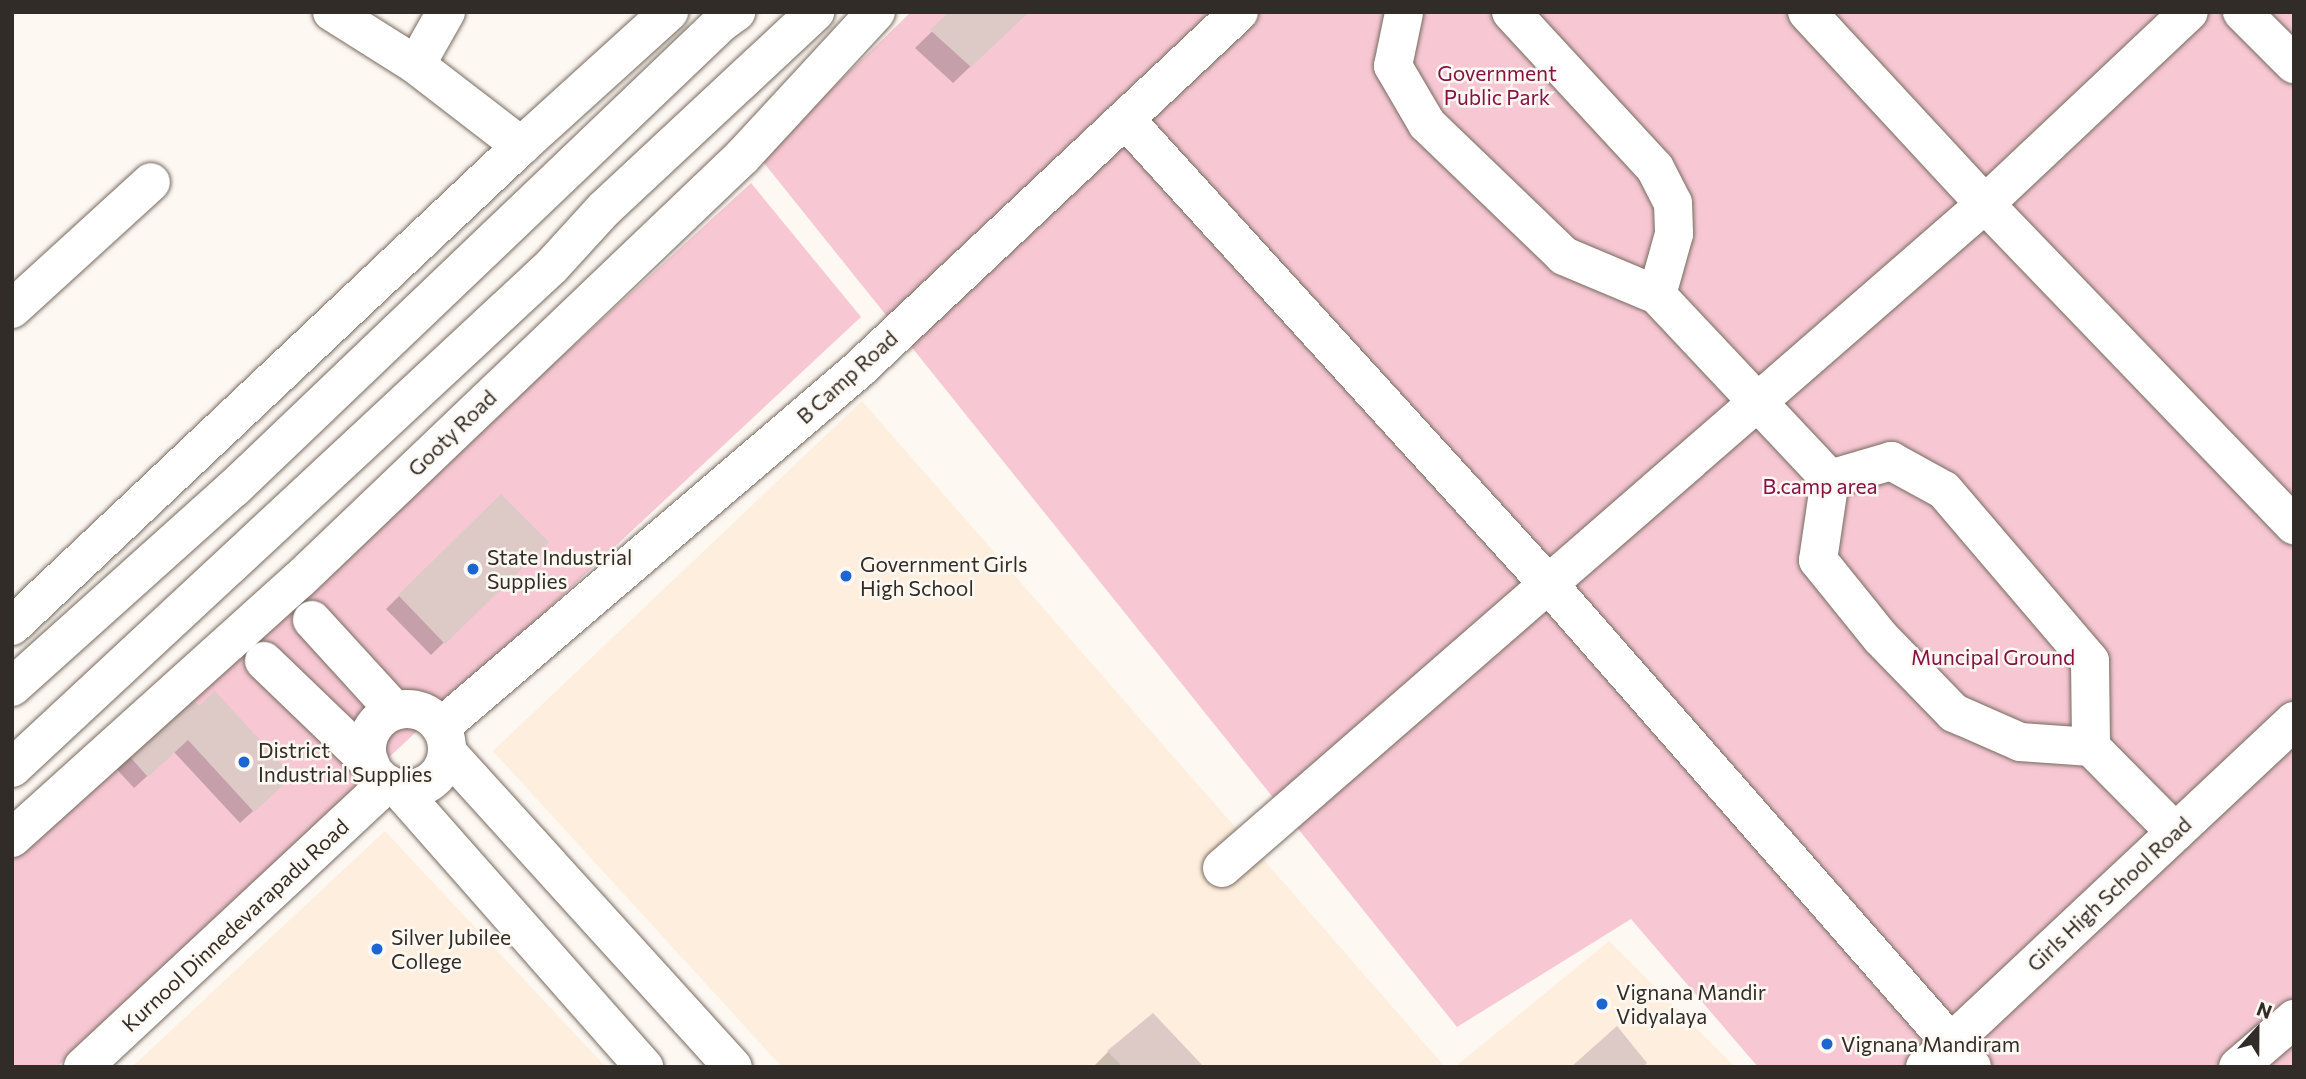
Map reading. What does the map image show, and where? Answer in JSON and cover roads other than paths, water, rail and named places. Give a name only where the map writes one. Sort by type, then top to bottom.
[{"type":"street","points":[[332,12],[416,65],[521,146]]},
{"type":"street","points":[[416,65],[446,12]]},
{"type":"street","points":[[12,626],[521,146],[669,12]]},
{"type":"street","points":[[12,687],[233,489],[720,23],[736,12]]},
{"type":"street","points":[[12,768],[551,267],[604,209],[815,12]]},
{"type":"street","name":"Gooty Road","points":[[12,838],[300,579],[743,156],[876,12]]},
{"type":"street","name":"B Camp Road","points":[[444,740],[857,371],[1239,12]]},
{"type":"street","points":[[1511,12],[1655,168],[1673,203],[1674,234],[1657,295]]},
{"type":"street","points":[[1807,12],[1985,204],[2294,525]]},
{"type":"street","points":[[1222,868],[1550,586],[1985,204],[2189,12]]},
{"type":"street","points":[[2242,12],[2294,64]]},
{"type":"street","points":[[1404,13],[1393,66],[1427,124],[1564,256],[1657,295],[1830,479]]},
{"type":"street","points":[[1125,119],[1550,586],[1949,1059]]},
{"type":"street","points":[[12,309],[151,181]]},
{"type":"street","points":[[1830,479],[1891,461],[1944,490],[2090,661],[2091,747]]},
{"type":"street","points":[[1830,479],[1818,560],[1881,638],[1945,704],[1954,713],[2020,742],[2091,747],[2175,832]]},
{"type":"street","points":[[312,620],[395,711]]},
{"type":"street","points":[[264,661],[385,778],[644,1067]]},
{"type":"street","points":[[444,740],[437,778],[412,789],[385,778],[368,738],[374,726],[395,711],[421,711],[733,1067]]},
{"type":"street","name":"Girls High School Road","points":[[1949,1059],[2175,832],[2294,722]]},
{"type":"street","name":"Kurnool Dinnedevarapadu Road","points":[[83,1067],[385,778]]},
{"type":"street","points":[[2238,1067],[2294,1018]]},
{"type":"place","name":"State Industrial Supplies","points":[[473,569]]},
{"type":"place","name":"Government Girls High School","points":[[846,576]]},
{"type":"place","name":"District Industrial Supplies","points":[[244,762]]},
{"type":"place","name":"Silver Jubilee College","points":[[377,949]]},
{"type":"place","name":"Vignana Mandir Vidyalaya","points":[[1602,1004]]},
{"type":"place","name":"Vignana Mandiram","points":[[1827,1044]]},
{"type":"park label","name":"Government Public Park","points":[[1497,85]]},
{"type":"park label","name":"B.camp area","points":[[1820,486]]},
{"type":"park label","name":"Muncipal Ground","points":[[1993,657]]}]
